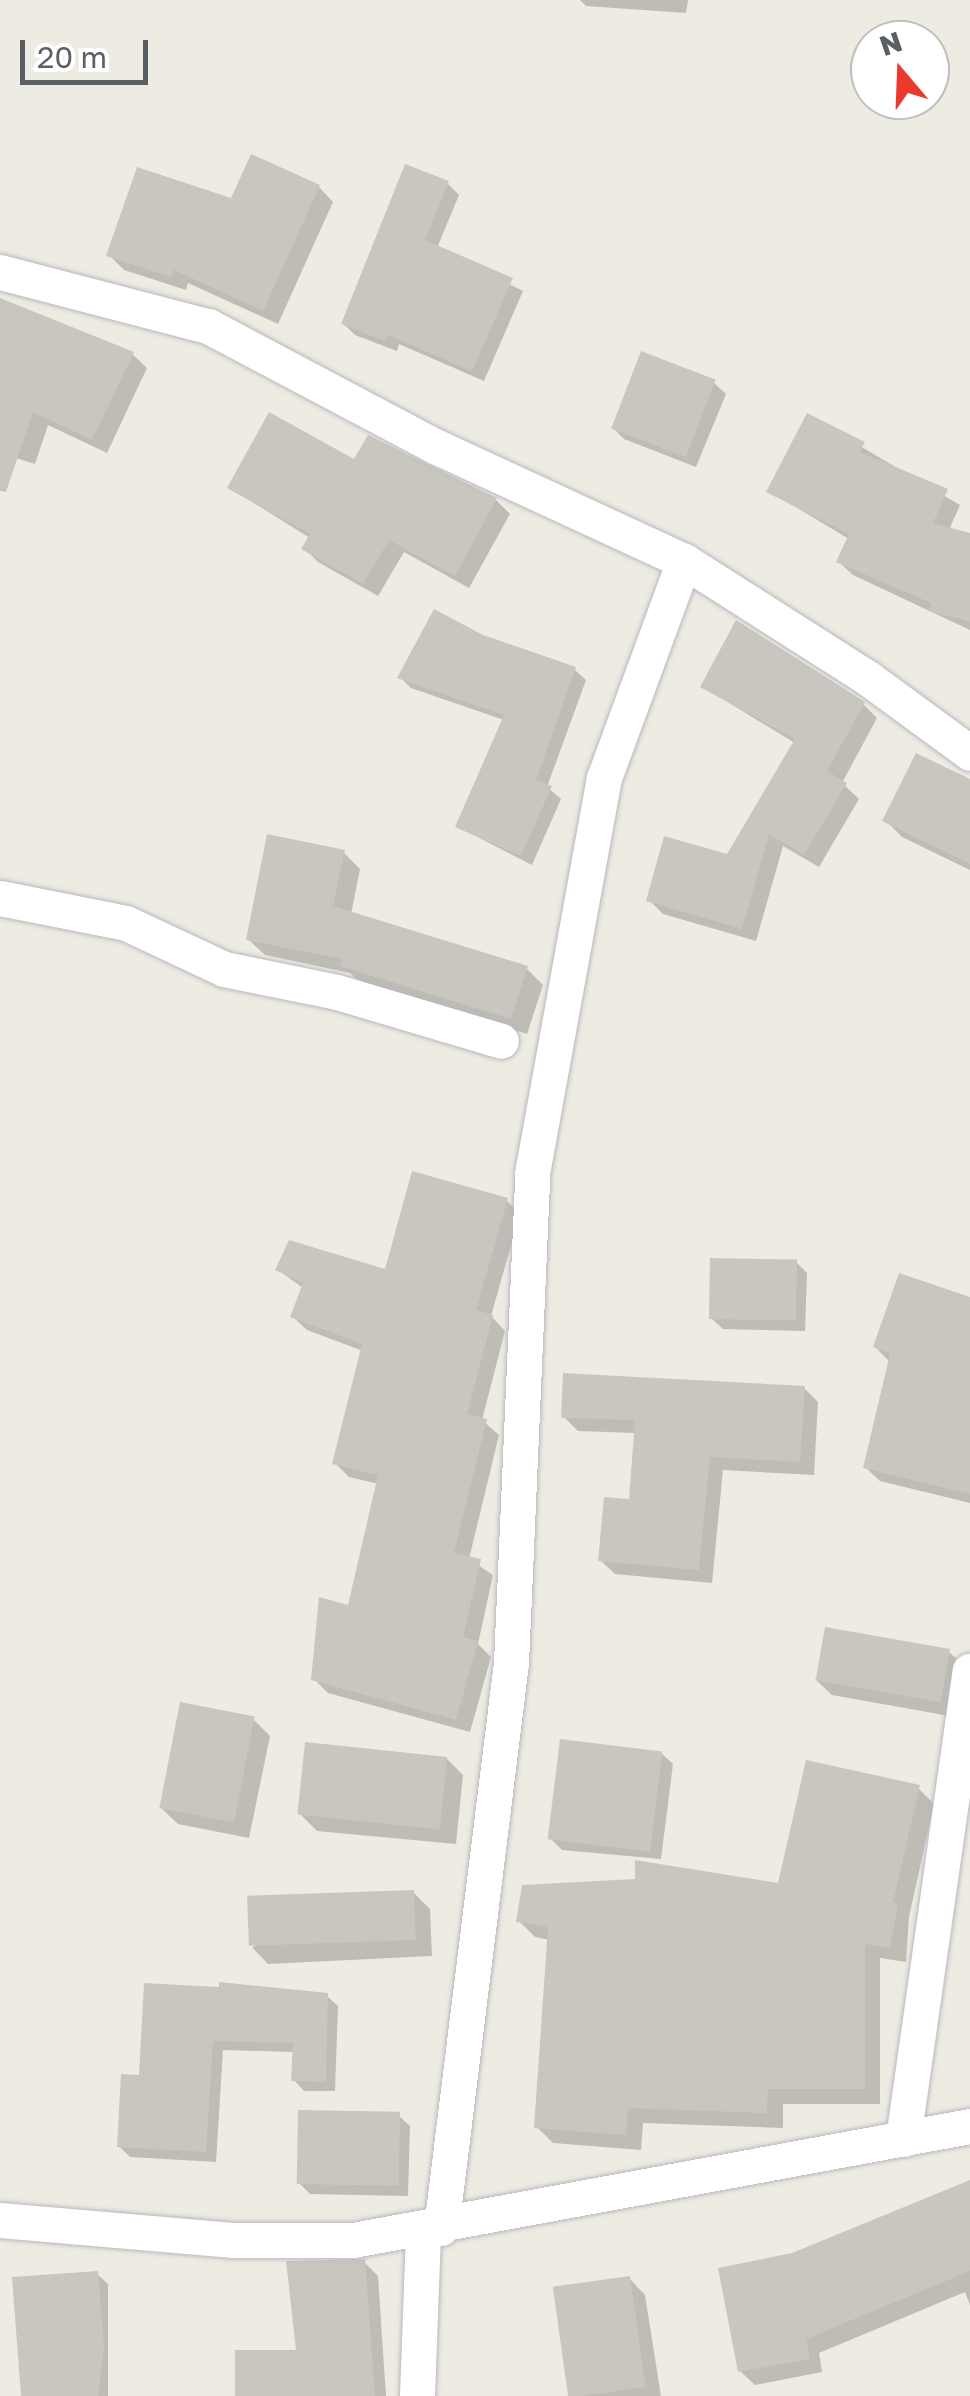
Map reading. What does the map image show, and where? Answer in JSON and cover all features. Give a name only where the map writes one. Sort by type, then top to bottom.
[{"type":"street","points":[[0,272],[208,326],[437,446],[684,561],[869,679],[970,753]]},
{"type":"street","points":[[417,2396],[432,2229],[510,1663],[534,1168],[604,778],[684,561]]},
{"type":"street","points":[[0,898],[126,923],[224,969],[338,992],[501,1041]]},
{"type":"street","points":[[903,2139],[970,1671]]},
{"type":"street","points":[[0,2220],[233,2240],[353,2240],[432,2229],[970,2126]]},
{"type":"building","points":[[251,154],[320,185],[263,311],[174,270],[171,277],[106,256],[137,167],[231,198]]},
{"type":"building","points":[[405,164],[449,181],[425,240],[513,278],[472,371],[388,335],[385,341],[341,324]]},
{"type":"building","points":[[0,298],[134,352],[92,440],[33,412],[6,492],[0,491]]},
{"type":"building","points":[[641,351],[716,380],[686,457],[611,428]]},
{"type":"building","points":[[269,412],[354,459],[368,435],[497,498],[455,576],[389,540],[363,584],[301,549],[310,534],[227,488]]},
{"type":"building","points":[[807,413],[865,442],[860,452],[948,489],[933,523],[970,533],[970,622],[929,611],[931,603],[836,562],[849,534],[766,492]]},
{"type":"building","points":[[434,609],[483,635],[576,667],[536,780],[552,786],[521,856],[455,827],[504,715],[397,678]]},
{"type":"building","points":[[736,620],[865,702],[827,771],[847,783],[804,855],[769,834],[742,929],[646,901],[664,836],[727,854],[795,739],[700,687]]},
{"type":"building","points":[[916,753],[970,779],[970,864],[882,821]]},
{"type":"building","points":[[267,834],[345,850],[333,906],[528,966],[511,1019],[340,966],[342,959],[246,940]]},
{"type":"building","points":[[412,1171],[508,1198],[476,1310],[493,1315],[467,1414],[487,1419],[454,1553],[481,1559],[463,1637],[478,1641],[456,1720],[311,1680],[319,1597],[348,1605],[378,1475],[332,1464],[362,1344],[290,1317],[303,1283],[275,1270],[289,1240],[385,1269]]},
{"type":"building","points":[[710,1258],[797,1260],[796,1321],[709,1319]]},
{"type":"building","points":[[899,1273],[970,1297],[970,1494],[863,1468],[890,1354],[873,1347]]},
{"type":"building","points":[[563,1373],[805,1386],[800,1462],[710,1457],[699,1570],[598,1561],[604,1497],[629,1499],[635,1420],[561,1418]]},
{"type":"building","points":[[825,1627],[950,1649],[941,1702],[816,1680]]},
{"type":"building","points":[[180,1702],[255,1717],[234,1823],[159,1808]]},
{"type":"building","points":[[560,1739],[662,1752],[650,1852],[548,1839]]},
{"type":"building","points":[[305,1742],[447,1757],[440,1830],[297,1815]]},
{"type":"building","points":[[806,1760],[920,1785],[893,1902],[898,1903],[890,1948],[865,1944],[865,2089],[768,2089],[767,2113],[628,2108],[626,2135],[534,2128],[548,1927],[516,1922],[522,1885],[635,1879],[635,1860],[778,1883]]},
{"type":"building","points":[[414,1890],[416,1940],[249,1946],[247,1896]]},
{"type":"building","points":[[219,1982],[328,1993],[326,2082],[291,2081],[293,2043],[213,2041],[206,2152],[117,2147],[121,2074],[139,2075],[144,1983],[219,1987]]},
{"type":"building","points":[[298,2110],[400,2112],[399,2186],[297,2184]]},
{"type":"building","points":[[970,2180],[970,2271],[806,2339],[810,2359],[738,2372],[718,2268],[792,2253]]},
{"type":"building","points":[[365,2259],[375,2396],[235,2396],[235,2350],[296,2350],[286,2261]]},
{"type":"building","points":[[98,2271],[104,2348],[98,2396],[21,2396],[12,2277]]},
{"type":"building","points":[[630,2276],[646,2387],[568,2396],[553,2287]]}]
